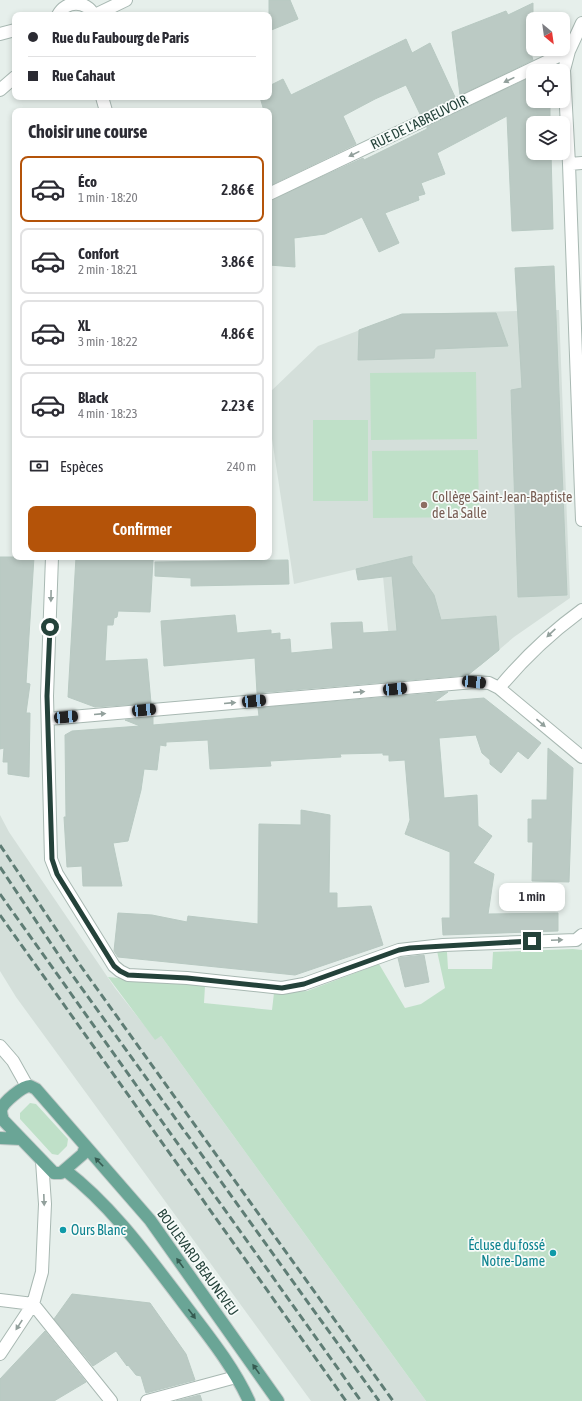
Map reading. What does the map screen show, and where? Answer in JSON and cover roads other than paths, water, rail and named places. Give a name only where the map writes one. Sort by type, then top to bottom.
[{"type":"main road","points":[[27,1086],[4,1102],[1,1110],[2,1117],[22,1140],[56,1174],[65,1170],[83,1154],[85,1148]]},
{"type":"main road","name":"BOULEVARD BEAUNEVEU","points":[[27,1086],[36,1089],[82,1142],[85,1148],[110,1173],[150,1220],[278,1401]]},
{"type":"main road","points":[[0,1138],[22,1140]]},
{"type":"main road","points":[[65,1170],[92,1192],[134,1240],[196,1320],[236,1377],[249,1401]]},
{"type":"street","points":[[101,12],[126,0]]},
{"type":"street","points":[[61,12],[64,8],[75,2],[86,6],[92,12]]},
{"type":"street","points":[[570,49],[581,28]]},
{"type":"street","points":[[0,34],[12,31]]},
{"type":"street","name":"RUE DE L'ABREUVOIR","points":[[272,193],[559,56]]},
{"type":"street","points":[[568,56],[564,70],[569,164],[582,520]]},
{"type":"street","points":[[0,90],[12,80]]},
{"type":"street","points":[[569,164],[582,163]]},
{"type":"street","points":[[52,560],[48,719],[51,852],[57,874],[114,966],[120,971],[128,975],[187,978],[282,988],[304,984],[399,950],[410,948],[443,945],[576,940],[582,936]]},
{"type":"street","points":[[499,688],[534,648],[556,628],[582,610]]},
{"type":"street","points":[[48,719],[474,682],[489,683],[499,688],[582,757]]},
{"type":"street","points":[[0,1046],[13,1062],[27,1086]]},
{"type":"street","points":[[0,1354],[33,1304],[42,1272],[44,1204],[42,1161]]},
{"type":"street","points":[[0,1300],[33,1304],[111,1401]]},
{"type":"street","points":[[147,1401],[236,1377]]},
{"type":"railway","points":[[0,845],[80,965],[393,1401]]},
{"type":"railway","points":[[0,867],[70,972],[379,1401]]},
{"type":"railway","points":[[0,894],[361,1401]]},
{"type":"railway","points":[[0,915],[346,1401]]},
{"type":"place","name":"Collège Saint-Jean-Baptiste de La Salle","points":[[424,505]]},
{"type":"place","name":"Ours Blanc","points":[[63,1230]]},
{"type":"place","name":"Écluse du fossé Notre-Dame","points":[[553,1253]]}]
